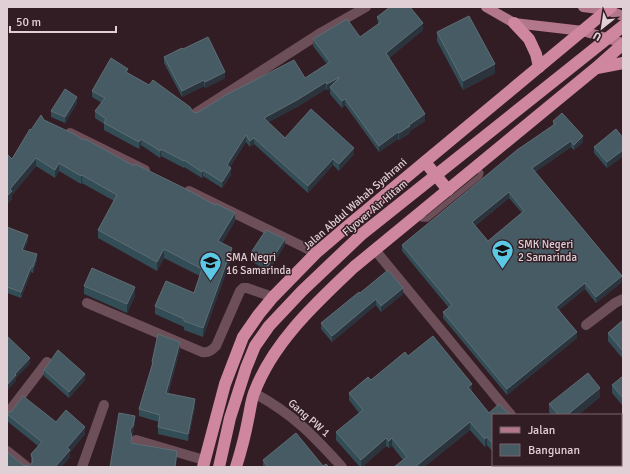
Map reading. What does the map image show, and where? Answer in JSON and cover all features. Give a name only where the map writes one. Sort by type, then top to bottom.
[{"type":"highway","name":"Jalan Abdul Wahab Syahrani","points":[[204,463],[225,384],[243,337],[273,297],[316,253],[609,9]]},
{"type":"highway","points":[[514,23],[529,39],[536,54],[539,67]]},
{"type":"highway","name":"Flyover Air Hitam","points":[[219,467],[230,418],[246,368],[255,346],[269,326],[302,291],[362,234],[623,26]]},
{"type":"highway","points":[[236,467],[242,448],[254,393],[268,363],[292,330],[320,298],[354,267],[596,68],[623,44]]},
{"type":"highway","points":[[596,68],[623,63]]},
{"type":"highway","points":[[424,162],[448,190]]},
{"type":"main road","points":[[486,7],[514,23],[583,31],[623,44]]},
{"type":"main road","points":[[583,7],[609,9],[623,16]]},
{"type":"street","points":[[196,113],[322,32],[366,7]]},
{"type":"street","points":[[61,129],[153,174]]},
{"type":"street","points":[[182,188],[316,253]]},
{"type":"street","points":[[375,250],[510,414]]},
{"type":"street","points":[[87,303],[157,334],[202,352],[207,352],[216,346],[240,291],[243,288],[273,297]]},
{"type":"street","points":[[586,325],[623,299]]},
{"type":"street","points":[[7,414],[47,362]]},
{"type":"street","name":"Gang PW 1","points":[[254,393],[279,407],[292,417],[313,435],[342,467]]},
{"type":"street","points":[[82,467],[104,405]]},
{"type":"street","points":[[136,440],[204,463]]},
{"type":"street","points":[[7,451],[27,467]]},
{"type":"lane","points":[[418,214],[422,219],[427,219],[480,176],[481,173],[476,166]]},
{"type":"building","points":[[390,7],[410,7],[423,23],[386,53],[425,114],[409,125],[410,126],[399,133],[398,132],[379,146],[345,99],[342,101],[330,87],[340,77],[327,84],[326,82],[264,118],[285,138],[311,109],[354,148],[339,164],[333,159],[308,186],[254,138],[250,141],[246,135],[227,165],[231,168],[222,182],[203,170],[202,172],[184,160],[161,149],[160,151],[141,139],[139,142],[104,123],[106,119],[95,111],[105,98],[92,91],[111,58],[128,69],[126,72],[149,85],[153,80],[190,107],[193,112],[197,113],[226,95],[294,60],[305,78],[330,62],[313,39],[347,19],[360,37],[381,22],[377,17]]},
{"type":"building","points":[[469,16],[495,64],[463,81],[437,32]]},
{"type":"building","points":[[208,37],[225,72],[182,91],[164,57]]},
{"type":"building","points":[[65,89],[77,97],[65,117],[51,111]]},
{"type":"building","name":"SMK Negeri 2 Samarinda","points":[[562,113],[583,136],[574,145],[571,141],[532,168],[622,276],[596,297],[585,283],[556,307],[577,332],[507,389],[443,312],[452,305],[402,245],[517,150],[555,124],[553,121]],"holes":[[[509,192],[524,211],[488,241],[472,222]]]},
{"type":"building","points":[[41,115],[44,120],[74,134],[83,140],[87,140],[134,166],[135,164],[215,205],[217,204],[235,213],[218,241],[232,248],[203,328],[184,321],[184,319],[155,306],[166,281],[194,293],[202,269],[164,249],[157,262],[98,230],[117,195],[59,163],[55,170],[36,158],[10,189],[12,191],[7,196],[7,154],[12,159],[30,129],[31,130]]},
{"type":"building","points":[[616,129],[623,138],[623,150],[607,162],[594,147]]},
{"type":"building","points":[[7,227],[28,235],[22,250],[37,254],[33,267],[31,267],[21,292],[7,287]]},
{"type":"building","points":[[266,230],[285,239],[268,266],[250,254]]},
{"type":"building","points":[[92,268],[135,287],[127,304],[84,286]]},
{"type":"building","points":[[388,270],[403,288],[381,306],[376,299],[332,336],[321,323]]},
{"type":"building","points":[[623,320],[623,351],[608,333]]},
{"type":"building","points":[[158,334],[180,342],[166,393],[195,399],[188,434],[158,427],[160,415],[139,409],[153,362]]},
{"type":"building","points":[[7,336],[30,358],[7,385]]},
{"type":"building","points":[[433,336],[472,384],[468,387],[489,413],[499,404],[510,414],[492,414],[492,443],[487,437],[485,439],[470,422],[415,467],[394,467],[407,457],[392,438],[389,441],[386,438],[361,460],[336,432],[363,410],[349,393],[368,377],[371,380],[405,352],[408,356]]},
{"type":"building","points":[[58,350],[85,374],[69,392],[44,370]]},
{"type":"building","points":[[588,373],[600,388],[568,414],[558,414],[549,404]]},
{"type":"building","points":[[623,376],[623,398],[612,385]]},
{"type":"building","points":[[23,396],[56,422],[66,410],[85,427],[67,448],[70,450],[55,467],[7,467],[7,452],[23,465],[29,466],[33,460],[31,454],[42,442],[7,414],[12,411]]},
{"type":"building","points":[[119,413],[135,416],[133,426],[130,430],[132,437],[131,443],[177,451],[175,467],[110,467]]},
{"type":"building","points":[[623,424],[623,467],[585,467],[584,466],[622,466]]},
{"type":"building","points":[[296,433],[323,466],[326,464],[329,467],[268,467],[263,460]]},
{"type":"building","points":[[510,466],[547,467],[511,467]]},
{"type":"place","name":"SMK Negeri 2 Samarinda","points":[[503,270]]},
{"type":"place","name":"SMA Negri 16 Samarinda","points":[[211,282]]}]
